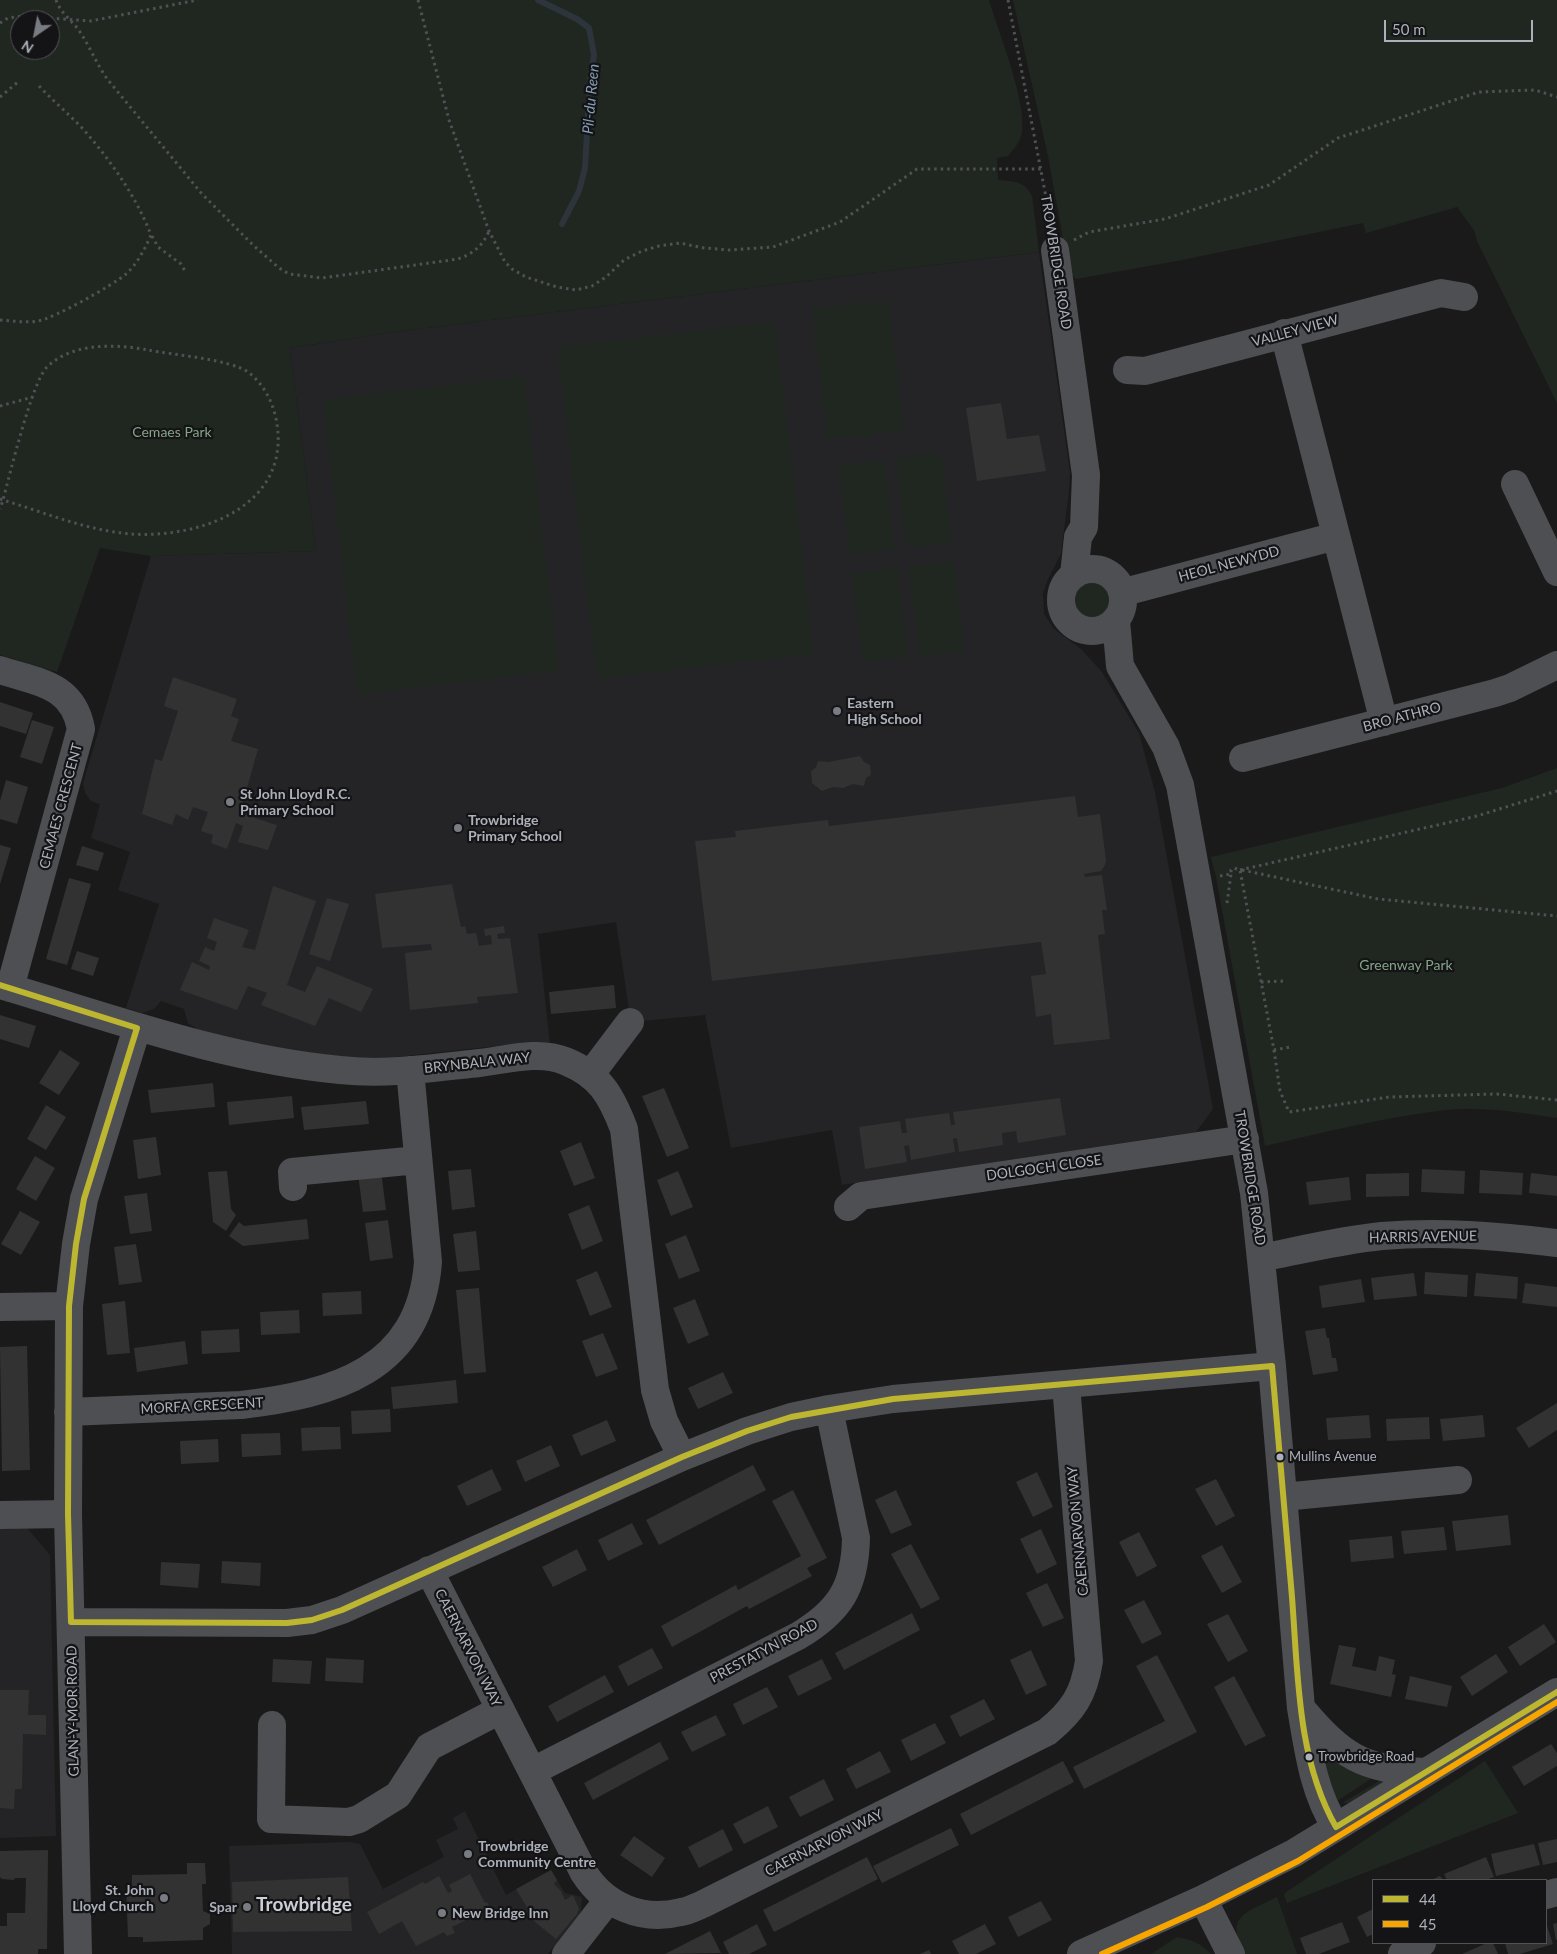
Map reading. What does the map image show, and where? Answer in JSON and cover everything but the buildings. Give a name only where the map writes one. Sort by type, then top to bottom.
[{"type":"street","name":"TROWBRIDGE ROAD","points":[[1055,250],[1086,475],[1084,527],[1078,537],[1074,575],[1062,591],[1062,610],[1074,626],[1083,630],[1110,661],[1120,666]]},
{"type":"street","name":"VALLEY VIEW","points":[[1127,370],[1145,371],[1284,333],[1441,294],[1464,297]]},
{"type":"street","points":[[1284,333],[1384,722]]},
{"type":"street","points":[[1516,484],[1557,572]]},
{"type":"street","name":"TROWBRIDGE ROAD","points":[[1084,527],[1090,536],[1102,570],[1110,575],[1122,590],[1124,600],[1116,621],[1120,666],[1166,747],[1180,785],[1254,1192],[1272,1366],[1301,1708],[1321,1799],[1336,1827]]},
{"type":"street","name":"HEOL NEWYDD","points":[[1122,590],[1132,590],[1336,536]]},
{"type":"street","points":[[1074,575],[1083,570],[1102,570]]},
{"type":"street","points":[[1083,630],[1110,628],[1116,621]]},
{"type":"street","name":"BRO ATHRO","points":[[1243,758],[1496,693],[1557,665]]},
{"type":"street","name":"CEMAES CRESCENT","points":[[0,670],[52,687],[63,694],[73,704],[79,714],[81,729],[5,986]]},
{"type":"street","name":"BRYNBALA WAY","points":[[5,986],[137,1028],[277,1063],[342,1071],[410,1070],[538,1056],[564,1060],[590,1075],[605,1088],[616,1106],[624,1129],[655,1390],[664,1421],[682,1457]]},
{"type":"street","points":[[590,1075],[630,1022]]},
{"type":"street","name":"GLAN-Y-MOR ROAD","points":[[78,1954],[68,1514],[69,1306],[76,1244],[84,1200],[137,1028]]},
{"type":"street","name":"MORFA CRESCENT","points":[[68,1412],[241,1405],[268,1402],[321,1390],[368,1371],[385,1358],[400,1341],[413,1321],[423,1298],[428,1262],[410,1070]]},
{"type":"street","name":"DOLGOCH CLOSE","points":[[848,1207],[861,1196],[1245,1139]]},
{"type":"street","points":[[293,1187],[292,1172],[418,1160]]},
{"type":"street","name":"HARRIS AVENUE","points":[[1261,1258],[1338,1242],[1389,1236],[1465,1235],[1557,1243]]},
{"type":"street","points":[[0,1307],[69,1306]]},
{"type":"street","points":[[71,1622],[295,1622],[312,1620],[342,1610],[682,1457],[747,1431],[791,1417],[893,1399],[1272,1366]]},
{"type":"street","name":"CAERNARVON WAY","points":[[429,1570],[591,1884],[608,1900],[630,1911],[664,1915],[682,1912],[696,1907],[1047,1732],[1063,1719],[1078,1700],[1086,1680],[1089,1661],[1066,1385]]},
{"type":"street","name":"PRESTATYN ROAD","points":[[533,1771],[798,1636],[817,1624],[840,1601],[856,1557],[856,1538],[829,1409]]},
{"type":"street","points":[[1283,1497],[1458,1480]]},
{"type":"street","points":[[0,1515],[68,1514]]},
{"type":"street","points":[[1081,1954],[1203,1899],[1287,1857],[1557,1692]]},
{"type":"street","points":[[1301,1708],[1325,1736],[1343,1752],[1358,1760],[1401,1771],[1424,1772]]},
{"type":"street","points":[[272,1725],[272,1819],[349,1822],[359,1819],[398,1795],[429,1747],[500,1710]]},
{"type":"street","points":[[1203,1899],[1230,1954]]},
{"type":"street","points":[[566,1954],[608,1900]]},
{"type":"street","points":[[1402,1954],[1420,1944]]},
{"type":"path","points":[[56,0],[59,8],[79,30],[108,80],[202,194],[253,246],[289,274],[322,278],[458,259],[468,256],[479,247],[489,231]]},
{"type":"path","points":[[0,23],[8,18],[23,16],[91,21],[198,0]]},
{"type":"path","points":[[418,0],[449,120],[489,231],[505,262],[512,270],[526,277],[557,287],[576,290],[592,286],[606,277],[624,260],[642,251],[659,246],[680,244],[729,250],[773,247],[840,222],[917,169],[1041,169]]},
{"type":"path","name":"TROWBRIDGE ROAD","points":[[1008,0],[1055,250]]},
{"type":"path","points":[[0,97],[18,82]]},
{"type":"path","points":[[39,86],[83,130],[118,174],[142,212],[158,247],[181,264],[185,271]]},
{"type":"path","points":[[1055,250],[1089,232],[1165,219],[1269,185],[1338,138],[1479,92],[1534,90],[1557,97]]},
{"type":"path","points":[[0,320],[23,322],[40,320],[53,316],[101,290],[127,273],[143,252],[151,235]]},
{"type":"path","points":[[0,509],[1,500],[41,376],[47,368],[60,358],[96,346],[134,347],[232,364],[248,372],[262,386],[276,414],[279,436],[278,454],[273,469],[265,483],[254,498],[242,508],[205,525],[182,531],[138,535],[104,531],[1,500]]},
{"type":"path","points":[[0,406],[33,397]]},
{"type":"path","points":[[1240,870],[1477,816],[1557,791]]},
{"type":"path","points":[[1226,875],[1231,874],[1231,870],[1234,868],[1378,899],[1557,916]]},
{"type":"path","points":[[1240,870],[1280,1091],[1289,1112],[1389,1096],[1497,1094],[1557,1100]]},
{"type":"path","points":[[1260,982],[1284,981]]},
{"type":"path","points":[[1274,1050],[1290,1047]]},
{"type":"shaded area","name":"Eastern High School","points":[[1039,252],[1070,472],[1061,554],[1043,593],[1044,614],[1054,629],[1081,649],[1102,672],[1139,733],[1155,792],[1213,1109],[1196,1132],[842,1185],[832,1130],[731,1148],[705,1015],[642,1021],[629,1010],[616,922],[538,934],[550,1044],[506,1045],[396,1057],[326,1057],[282,1050],[200,1031],[188,1023],[184,1009],[161,1001],[154,1009],[142,1013],[126,1008],[159,904],[118,890],[130,852],[91,838],[100,804],[91,801],[85,793],[83,783],[151,556],[316,551],[290,348],[394,332]]},
{"type":"shaded area","points":[[0,1528],[27,1528],[50,1555],[56,1836],[0,1838]]},
{"type":"shaded area","points":[[465,1811],[506,1895],[551,1870],[565,1893],[582,1897],[581,1911],[578,1917],[548,1954],[232,1954],[229,1846],[350,1842],[360,1844],[383,1889],[444,1857],[436,1840],[458,1829],[453,1818]]},
{"type":"green space","name":"Cemaes Park","points":[[0,0],[989,0],[1011,66],[1022,118],[1020,139],[1008,156],[997,158],[998,180],[1022,184],[1032,196],[1039,252],[394,332],[290,348],[316,551],[151,556],[100,548],[57,672],[0,655]]},
{"type":"green space","points":[[1013,0],[1557,0],[1557,403],[1477,241],[1474,230],[1457,207],[1366,233],[1363,223],[1177,261],[1076,279],[1069,272],[1048,156]]},
{"type":"green space","points":[[856,301],[856,304],[889,301],[904,430],[872,434],[872,437],[860,438],[860,435],[828,439],[824,408],[821,408],[820,398],[823,397],[817,351],[815,351],[813,341],[816,340],[812,309],[846,305],[846,302]]},
{"type":"green space","points":[[775,322],[814,654],[597,679],[557,347]]},
{"type":"green space","points":[[524,376],[559,671],[357,694],[323,400]]},
{"type":"green space","points":[[941,453],[952,543],[907,548],[896,458]]},
{"type":"green space","points":[[884,459],[895,549],[850,554],[839,465]]},
{"type":"green space","points":[[954,561],[965,651],[920,656],[908,566]]},
{"type":"green space","points":[[897,567],[908,657],[863,663],[852,573]]},
{"type":"green space","points":[[1092,581],[1106,586],[1111,600],[1106,614],[1092,619],[1078,614],[1073,600],[1078,586]]},
{"type":"green space","name":"Greenway Park","points":[[1557,768],[1557,1118],[1487,1109],[1446,1110],[1378,1121],[1265,1146],[1211,857],[1502,788]]},
{"type":"green space","points":[[1322,1750],[1346,1768],[1372,1778],[1337,1801],[1332,1792]]},
{"type":"green space","points":[[1485,1761],[1518,1813],[1287,1903],[1284,1895],[1286,1892]]},
{"type":"green space","points":[[1381,1780],[1385,1782],[1349,1803],[1342,1803]]},
{"type":"green space","points":[[1277,1897],[1297,1954],[1245,1954],[1239,1941],[1238,1923],[1248,1912]]},
{"type":"green space","points":[[1177,1937],[1204,1947],[1211,1954],[1151,1954]]},
{"type":"waterway","name":"Pil-du Reen","points":[[538,0],[577,19],[589,28],[594,55],[590,81],[585,168],[579,191],[562,224]]},
{"type":"transit line","name":"44","points":[[0,985],[137,1028],[84,1199],[76,1244],[69,1306],[68,1514],[71,1622],[287,1623],[312,1620],[342,1610],[682,1457],[747,1431],[791,1417],[893,1399],[1272,1366],[1298,1686],[1302,1715],[1314,1773],[1323,1801],[1336,1827],[1557,1692]]},
{"type":"transit line","name":"45","points":[[1102,1954],[1207,1907],[1298,1861],[1557,1702]]},
{"type":"place","name":"Eastern High School","points":[[837,711]]},
{"type":"place","name":"St John Lloyd R.C. Primary School","points":[[230,802]]},
{"type":"place","name":"Trowbridge Primary School","points":[[458,828]]},
{"type":"place","name":"Mullins Avenue","points":[[1280,1457]]},
{"type":"place","name":"Trowbridge Road","points":[[1309,1757]]},
{"type":"place","name":"Trowbridge Community Centre","points":[[468,1854]]},
{"type":"place","name":"St. John Lloyd Church","points":[[164,1898]]},
{"type":"place","name":"Spar","points":[[247,1907]]},
{"type":"place","name":"New Bridge Inn","points":[[442,1913]]},
{"type":"district","name":"Trowbridge","points":[[304,1905]]}]
